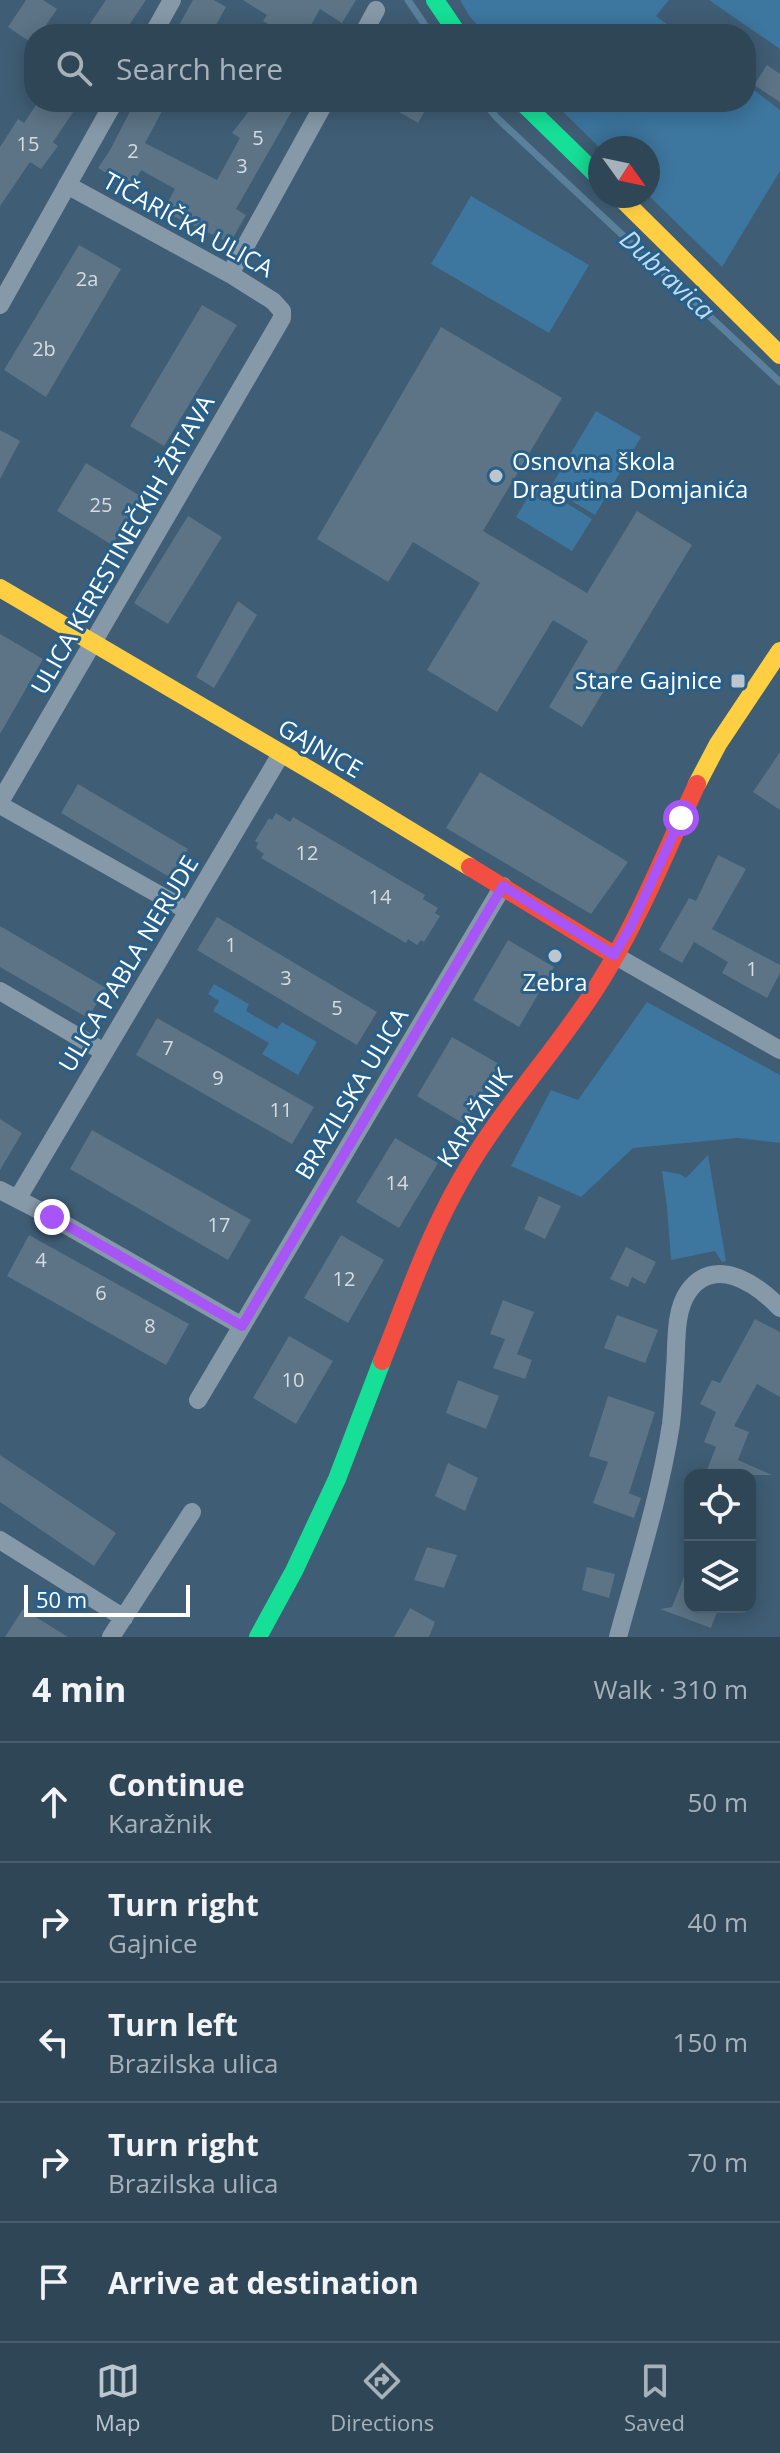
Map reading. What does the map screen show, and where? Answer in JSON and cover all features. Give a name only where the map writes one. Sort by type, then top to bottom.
[{"type":"street","points":[[159,24],[172,0]]},
{"type":"street","points":[[435,0],[451,24]]},
{"type":"street","points":[[368,24],[376,10]]},
{"type":"street","points":[[0,305],[108,112]]},
{"type":"street","points":[[230,274],[319,112]]},
{"type":"street","points":[[532,112],[588,166]]},
{"type":"street","name":"TIČARIČKA ULICA","points":[[67,185],[230,274],[273,301],[282,311]]},
{"type":"street","points":[[631,208],[780,355]]},
{"type":"street","name":"ULICA KERESTINEČKIH ŽRTAVA","points":[[188,911],[0,803],[279,327],[282,311]]},
{"type":"street","name":"GAJNICE","points":[[0,588],[614,955]]},
{"type":"street","name":"KARAŽNIK","points":[[258,1637],[294,1571],[337,1479],[421,1261],[459,1183],[497,1123],[583,1007],[631,926],[700,777],[737,713],[780,651]]},
{"type":"street","name":"ULICA PABLA NERUDE","points":[[18,1198],[281,754]]},
{"type":"street","name":"BRAZILSKA ULICA","points":[[198,1400],[503,886]]},
{"type":"street","points":[[614,955],[780,1050]]},
{"type":"street","points":[[0,991],[104,1052]]},
{"type":"street","points":[[0,1190],[242,1326]]},
{"type":"street","points":[[618,1637],[654,1507],[671,1423],[680,1313],[688,1292],[705,1277],[723,1272],[746,1281],[768,1295],[780,1308]]},
{"type":"street","points":[[111,1637],[192,1512]]},
{"type":"street","points":[[0,1564],[5,1544],[124,1618]]},
{"type":"shaded area","points":[[460,0],[669,0],[656,16],[667,24],[477,24]]},
{"type":"shaded area","points":[[709,0],[780,0],[780,49],[756,32],[756,24],[744,24]]},
{"type":"shaded area","points":[[756,92],[780,110],[780,171],[722,267],[660,207],[660,136],[588,136],[563,112],[756,112]]},
{"type":"shaded area","points":[[471,196],[589,265],[549,333],[431,264]]},
{"type":"shaded area","points":[[596,411],[641,437],[595,515],[550,488]]},
{"type":"shaded area","points":[[536,484],[592,519],[572,551],[516,517]]},
{"type":"shaded area","points":[[214,984],[249,1004],[246,1011],[277,1029],[282,1022],[317,1042],[298,1075],[262,1054],[269,1043],[213,1011],[219,1001],[208,994]]},
{"type":"shaded area","points":[[647,1002],[780,1075],[780,1143],[738,1138],[633,1148],[581,1197],[511,1166],[551,1090],[578,1100]]},
{"type":"shaded area","points":[[708,1155],[726,1261],[722,1262],[715,1251],[671,1260],[662,1171],[686,1178]]},
{"type":"building","points":[[26,0],[43,0],[57,9],[47,24],[24,24],[24,38],[8,27]]},
{"type":"building","points":[[106,0],[146,0],[130,24],[90,24]]},
{"type":"building","points":[[193,0],[214,0],[226,7],[217,24],[180,24]]},
{"type":"building","points":[[243,0],[356,0],[342,23],[320,9],[312,24],[268,24],[263,21],[267,15]]},
{"type":"building","points":[[767,65],[780,74],[780,102],[756,86]]},
{"type":"building","points":[[31,112],[73,112],[53,142],[58,146],[41,169],[30,162],[0,206],[0,147],[18,119],[24,123]]},
{"type":"building","points":[[130,112],[162,112],[145,143],[217,180],[240,138],[232,133],[248,112],[291,112],[236,209],[246,215],[230,243],[163,211],[175,189],[141,170],[131,188],[98,168]]},
{"type":"building","points":[[399,112],[424,112],[418,123]]},
{"type":"building","points":[[79,245],[121,269],[46,397],[4,370]]},
{"type":"building","points":[[202,305],[237,325],[164,446],[130,426]]},
{"type":"building","points":[[441,327],[562,398],[483,531],[587,593],[637,511],[692,545],[582,727],[549,707],[588,641],[553,620],[497,712],[427,670],[480,583],[413,542],[388,582],[317,539]]},
{"type":"building","points":[[0,430],[20,441],[0,479]]},
{"type":"building","points":[[86,463],[142,497],[112,545],[57,511]]},
{"type":"building","points":[[188,516],[222,537],[168,624],[134,603]]},
{"type":"building","points":[[238,601],[257,615],[214,688],[196,677]]},
{"type":"building","points":[[0,634],[43,659],[0,734]]},
{"type":"building","points":[[780,752],[780,810],[753,792]]},
{"type":"building","points":[[480,772],[628,862],[591,914],[446,828]]},
{"type":"building","points":[[78,784],[188,849],[171,878],[61,813]]},
{"type":"building","points":[[276,813],[290,822],[293,817],[425,895],[423,899],[438,908],[435,913],[440,916],[424,942],[421,940],[417,945],[408,939],[406,943],[261,858],[264,854],[256,848],[258,843],[255,841],[269,818],[272,820]]},
{"type":"building","points":[[718,855],[746,869],[712,929],[780,965],[780,973],[767,998],[722,973],[728,962],[694,942],[682,963],[659,950],[689,898],[696,901]]},
{"type":"building","points":[[217,917],[377,1012],[357,1045],[197,950]]},
{"type":"building","points":[[0,926],[106,988],[88,1018],[0,967]]},
{"type":"building","points":[[508,940],[554,967],[519,1027],[473,1000]]},
{"type":"building","points":[[157,1018],[314,1107],[292,1144],[136,1055]]},
{"type":"building","points":[[452,1037],[499,1064],[464,1124],[417,1096]]},
{"type":"building","points":[[0,1119],[22,1133],[0,1170]]},
{"type":"building","points":[[92,1130],[251,1220],[228,1260],[70,1169]]},
{"type":"building","points":[[395,1138],[438,1163],[399,1228],[356,1202]]},
{"type":"building","points":[[539,1196],[561,1206],[545,1239],[524,1229]]},
{"type":"building","points":[[29,1235],[189,1324],[166,1365],[7,1276]]},
{"type":"building","points":[[341,1235],[384,1260],[348,1323],[304,1298]]},
{"type":"building","points":[[626,1247],[656,1262],[645,1284],[632,1277],[628,1287],[610,1279]]},
{"type":"building","points":[[503,1300],[534,1312],[517,1354],[532,1360],[525,1379],[493,1368],[505,1339],[490,1334]]},
{"type":"building","points":[[617,1315],[658,1330],[645,1363],[604,1348]]},
{"type":"building","points":[[755,1319],[780,1332],[780,1397],[757,1384],[734,1426],[749,1432],[738,1460],[772,1475],[756,1475],[756,1469],[707,1469],[716,1447],[704,1442],[716,1412],[700,1404],[712,1380],[720,1383]]},
{"type":"building","points":[[289,1336],[333,1361],[296,1424],[253,1398]]},
{"type":"building","points":[[458,1380],[499,1396],[486,1429],[446,1413]]},
{"type":"building","points":[[608,1396],[655,1412],[629,1493],[641,1498],[634,1518],[593,1503],[608,1462],[589,1456]]},
{"type":"building","points":[[0,1455],[116,1533],[94,1566],[0,1502]]},
{"type":"building","points":[[448,1463],[478,1478],[465,1511],[435,1496]]},
{"type":"building","points":[[427,1547],[457,1555],[444,1588],[414,1580]]},
{"type":"building","points":[[587,1567],[615,1574],[609,1598],[582,1590]]},
{"type":"building","points":[[684,1577],[684,1613],[717,1613],[711,1628],[660,1609],[672,1607]]},
{"type":"building","points":[[410,1608],[435,1622],[429,1637],[394,1637]]},
{"type":"building","points":[[23,1609],[68,1637],[5,1637]]},
{"type":"waterway","name":"Dubravica","points":[[408,0],[424,24]]},
{"type":"waterway","name":"Dubravica","points":[[492,112],[780,382]]},
{"type":"traffic: fast","points":[[435,0],[451,24]]},
{"type":"traffic: fast","points":[[532,112],[588,166]]},
{"type":"traffic: fast","points":[[258,1637],[294,1571],[337,1479],[382,1361]]},
{"type":"traffic: slow","points":[[631,208],[780,355]]},
{"type":"traffic: slow","points":[[0,588],[470,867]]},
{"type":"traffic: slow","points":[[697,784],[718,744],[780,651]]},
{"type":"traffic: jam","points":[[382,1361],[427,1249],[459,1183],[491,1132],[598,985],[651,886],[697,784]]},
{"type":"traffic: jam","points":[[470,867],[614,955]]},
{"type":"place","name":"Osnovna škola Dragutina Domjanića","points":[[496,476]]},
{"type":"place","name":"Stare Gajnice","points":[[738,681]]},
{"type":"place","name":"Zebra","points":[[555,956]]},
{"type":"route","points":[[52,1217],[242,1326],[503,886],[614,955],[631,926],[681,818]]}]
